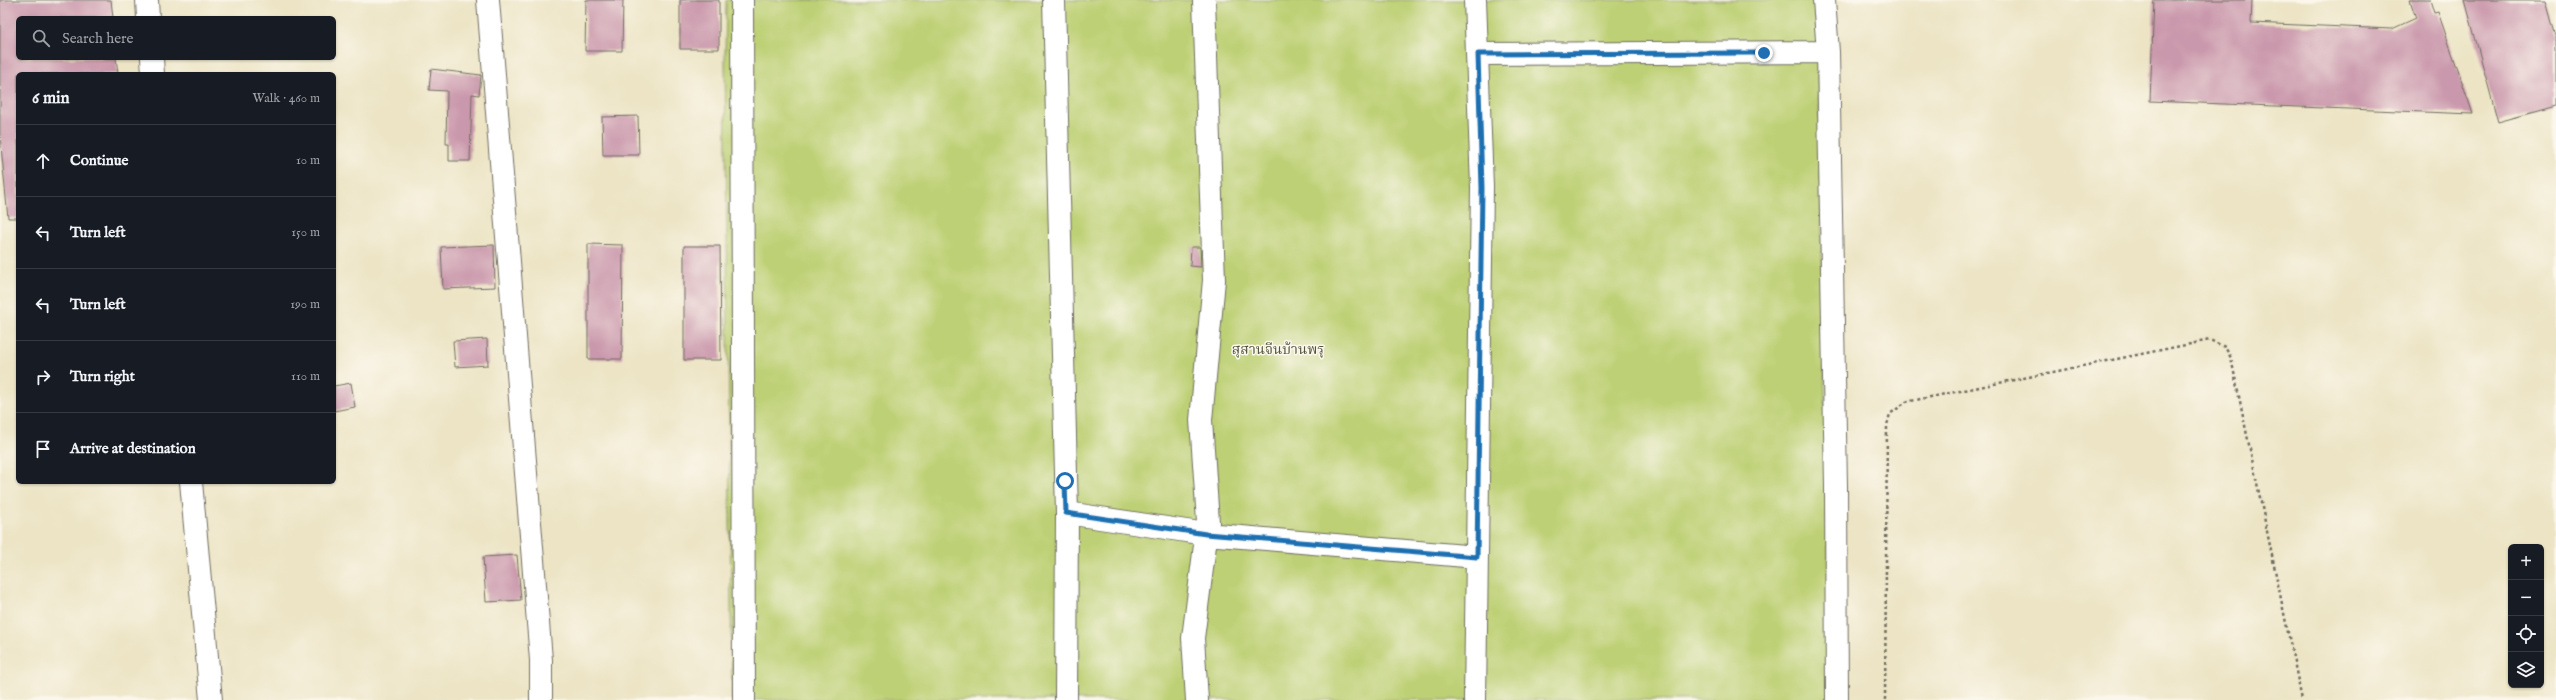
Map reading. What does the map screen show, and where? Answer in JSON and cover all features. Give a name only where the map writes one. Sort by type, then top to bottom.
[{"type":"street","points":[[147,0],[148,16]]},
{"type":"street","points":[[488,0],[541,652],[541,700]]},
{"type":"street","points":[[742,0],[744,700]]},
{"type":"street","points":[[1054,0],[1066,513],[1066,700]]},
{"type":"street","points":[[1197,700],[1193,638],[1208,522],[1201,420],[1214,280],[1204,0]]},
{"type":"street","points":[[1475,700],[1482,188],[1476,0]]},
{"type":"street","points":[[1824,0],[1828,52],[1836,477],[1837,700]]},
{"type":"street","points":[[1478,54],[1828,52]]},
{"type":"street","points":[[152,60],[153,72]]},
{"type":"street","points":[[191,484],[211,700]]},
{"type":"street","points":[[1066,513],[1206,534],[1477,557]]},
{"type":"path","points":[[1885,700],[1887,425],[1893,411],[1906,402],[2210,340],[2225,347],[2231,358],[2302,700]]},
{"type":"green space","name":"สุสานจีนบ้านพรุ","points":[[726,0],[1817,0],[1831,700],[732,700],[725,60]]},
{"type":"building","points":[[0,0],[111,0],[113,16],[16,16],[16,60],[116,60],[118,72],[16,72],[16,218],[8,218],[0,136]]},
{"type":"building","points":[[586,0],[623,0],[622,51],[585,51]]},
{"type":"building","points":[[680,0],[719,0],[719,49],[680,49]]},
{"type":"building","points":[[2154,0],[2252,0],[2251,23],[2392,29],[2416,18],[2410,0],[2430,0],[2434,13],[2438,12],[2473,114],[2150,101]]},
{"type":"building","points":[[2465,0],[2546,0],[2556,36],[2556,106],[2498,122]]},
{"type":"building","points":[[431,69],[481,75],[479,95],[472,94],[470,161],[449,161],[449,144],[446,144],[447,91],[429,90]]},
{"type":"building","points":[[638,116],[639,155],[603,155],[602,117]]},
{"type":"building","points":[[588,244],[623,245],[622,359],[588,359]]},
{"type":"building","points":[[494,245],[495,287],[443,289],[441,247]]},
{"type":"building","points":[[684,246],[720,246],[721,360],[684,360]]},
{"type":"building","points":[[1191,247],[1200,247],[1201,267],[1190,266]]},
{"type":"building","points":[[487,339],[488,365],[455,367],[453,341]]},
{"type":"building","points":[[351,383],[355,407],[336,411],[336,386]]},
{"type":"building","points":[[517,555],[521,600],[486,602],[483,557]]},
{"type":"route","points":[[1065,481],[1066,513],[1206,534],[1477,557],[1482,188],[1478,54],[1764,53]]}]
